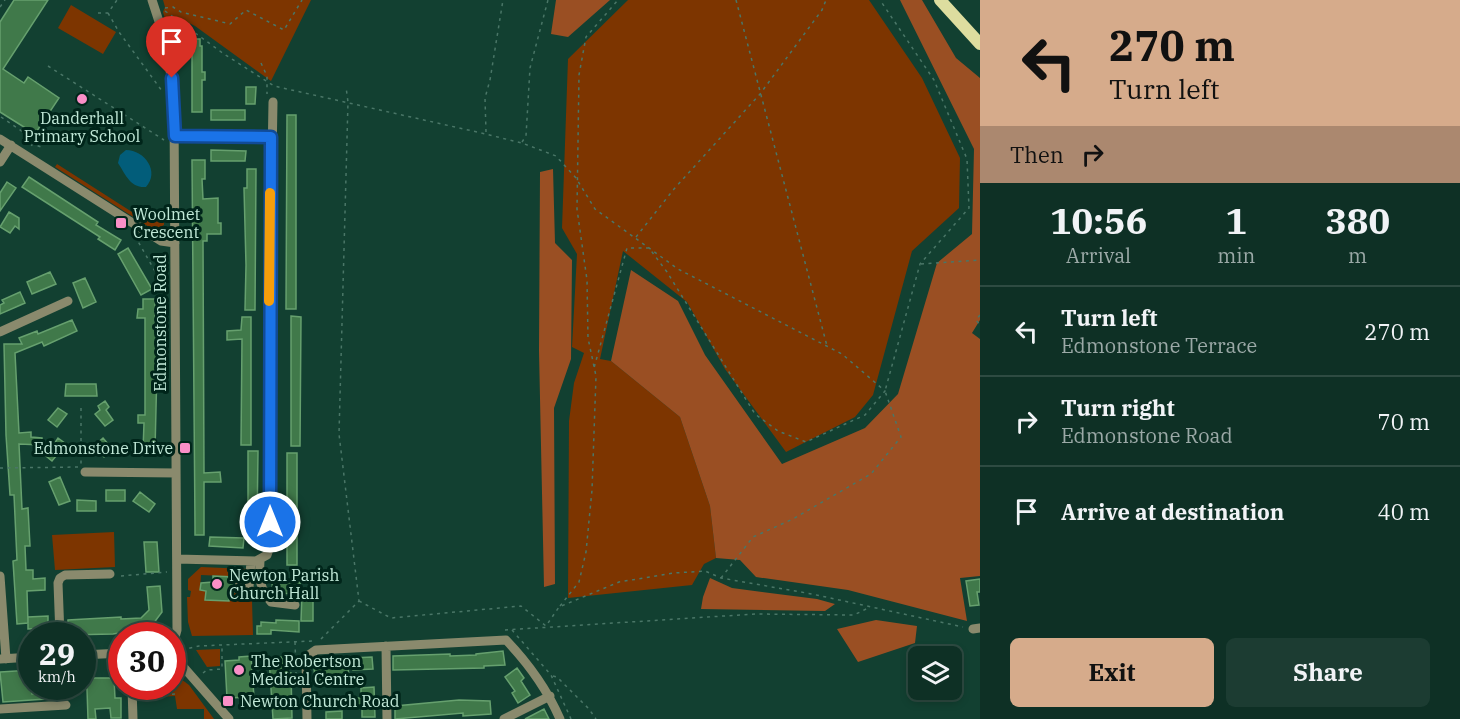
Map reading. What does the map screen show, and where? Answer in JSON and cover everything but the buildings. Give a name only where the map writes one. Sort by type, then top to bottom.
[{"type":"main road","points":[[940,0],[980,44]]},
{"type":"street","name":"Edmonstone Road","points":[[152,0],[168,48],[174,105],[177,622]]},
{"type":"street","points":[[177,559],[256,561],[267,555],[270,546],[269,322],[273,102]]},
{"type":"street","points":[[175,136],[271,137]]},
{"type":"street","points":[[0,139],[161,241],[175,243]]},
{"type":"street","points":[[0,162],[11,145]]},
{"type":"street","points":[[0,332],[68,301]]},
{"type":"street","points":[[85,470],[176,473]]},
{"type":"street","points":[[239,586],[249,587],[256,561]]},
{"type":"street","points":[[256,561],[259,582],[271,602],[295,605]]},
{"type":"street","points":[[59,622],[58,583],[60,578],[65,575],[114,575]]},
{"type":"street","points":[[0,576],[3,659],[18,658]]},
{"type":"street","points":[[307,719],[306,657],[316,650],[507,640],[550,696],[560,719]]},
{"type":"street","points":[[386,646],[387,719]]},
{"type":"street","points":[[186,670],[229,719]]},
{"type":"street","points":[[504,719],[550,696]]},
{"type":"street","points":[[132,700],[133,719]]},
{"type":"street","points":[[0,709],[66,705]]},
{"type":"path","points":[[0,7],[5,0]]},
{"type":"path","points":[[108,13],[117,0]]},
{"type":"path","points":[[302,0],[284,30],[246,9],[230,24],[181,12],[173,7],[163,9],[224,54],[274,86],[486,134],[522,143],[556,156],[576,178],[595,209],[678,269],[842,354],[885,391],[901,437],[871,474],[793,519],[753,537],[722,578]]},
{"type":"path","points":[[486,134],[485,98],[503,0]]},
{"type":"path","points":[[522,143],[526,136],[530,68],[548,0]]},
{"type":"path","points":[[546,626],[579,582],[586,552],[596,376],[588,338],[587,280],[577,209],[579,75],[586,37],[618,0]]},
{"type":"path","points":[[736,0],[827,346]]},
{"type":"path","points":[[635,238],[674,189],[760,94],[822,10],[826,0]]},
{"type":"path","points":[[649,248],[667,272],[755,414],[778,432],[806,442],[865,415],[885,391],[920,264],[969,208],[967,159],[934,80],[880,0]]},
{"type":"path","points":[[98,13],[108,13]]},
{"type":"path","points":[[108,13],[153,81],[174,105]]},
{"type":"path","points":[[261,63],[267,76],[267,94],[273,102]]},
{"type":"path","points":[[48,66],[175,147]]},
{"type":"path","points":[[346,87],[348,102],[339,434],[359,601]]},
{"type":"path","points":[[1,117],[42,145],[41,147],[33,144]]},
{"type":"path","points":[[26,154],[35,139]]},
{"type":"path","points":[[137,226],[135,235],[166,289],[175,293]]},
{"type":"path","points":[[594,368],[627,248],[649,248]]},
{"type":"path","points":[[920,264],[980,260]]},
{"type":"path","points":[[980,315],[976,320],[980,326]]},
{"type":"path","points":[[0,468],[85,470],[81,408]]},
{"type":"path","points":[[559,607],[619,582],[674,573],[705,571],[722,578],[812,594],[976,629]]},
{"type":"path","points":[[114,575],[177,572]]},
{"type":"path","points":[[359,601],[391,618],[521,606],[546,626]]},
{"type":"path","points":[[316,650],[320,640],[359,601]]},
{"type":"path","points":[[512,629],[755,614],[854,615],[870,607]]},
{"type":"path","points":[[194,679],[207,670],[222,669],[222,645]]},
{"type":"path","points":[[551,675],[557,677],[596,719]]},
{"type":"shaded area","points":[[163,0],[311,0],[271,81],[195,26],[183,20],[181,38],[170,37],[163,12],[165,7]]},
{"type":"shaded area","points":[[556,0],[610,0],[568,37],[551,34]]},
{"type":"shaded area","points":[[628,0],[869,0],[922,78],[960,158],[959,208],[912,251],[873,395],[855,417],[786,452],[725,369],[687,302],[623,251],[600,359],[611,361],[680,417],[710,506],[716,558],[704,564],[692,585],[568,598],[569,421],[574,383],[584,353],[572,347],[577,254],[562,228],[568,59]]},
{"type":"shaded area","points":[[900,0],[922,0],[956,58],[980,78],[980,320],[972,333],[980,339],[980,576],[960,578],[967,621],[848,590],[756,577],[740,560],[716,558],[710,506],[680,417],[611,361],[631,270],[678,301],[705,355],[782,464],[865,428],[898,394],[937,263],[972,234],[974,149]]},
{"type":"shaded area","points":[[71,5],[116,32],[103,54],[58,28]]},
{"type":"shaded area","points":[[57,164],[143,219],[164,210],[164,225],[158,228],[149,227],[55,167]]},
{"type":"shaded area","points":[[553,169],[555,243],[572,260],[571,359],[554,408],[555,584],[544,587],[539,351],[540,172]]},
{"type":"shaded area","points":[[114,532],[115,567],[55,570],[52,535]]},
{"type":"shaded area","points":[[201,567],[247,569],[247,577],[201,575],[200,590],[206,591],[205,599],[229,600],[229,592],[244,592],[244,601],[252,601],[253,635],[192,636],[188,622],[187,597],[190,597],[191,591],[188,590],[188,579]]},
{"type":"shaded area","points":[[710,578],[732,588],[817,599],[835,604],[825,611],[701,609]]},
{"type":"shaded area","points":[[876,620],[917,626],[915,643],[858,662],[837,629]]},
{"type":"shaded area","points":[[220,649],[220,666],[207,667],[196,650]]},
{"type":"shaded area","points":[[186,683],[214,719],[204,719],[204,709],[177,709],[176,700],[186,700]]},
{"type":"water","points":[[126,150],[139,154],[148,163],[151,175],[146,187],[132,183],[118,163],[120,155]]},
{"type":"slow traffic","points":[[269,301],[270,193]]},
{"type":"place","name":"Danderhall Primary School","points":[[82,99]]},
{"type":"place","name":"Woolmet Crescent","points":[[121,223]]},
{"type":"place","name":"Edmonstone Drive","points":[[185,448]]},
{"type":"place","name":"Newton Parish Church Hall","points":[[217,584]]},
{"type":"place","name":"The Robertson Medical Centre","points":[[239,670]]},
{"type":"place","name":"Newton Church Road","points":[[228,701]]},
{"type":"route","points":[[172,78],[175,136],[271,137],[270,522]]}]
